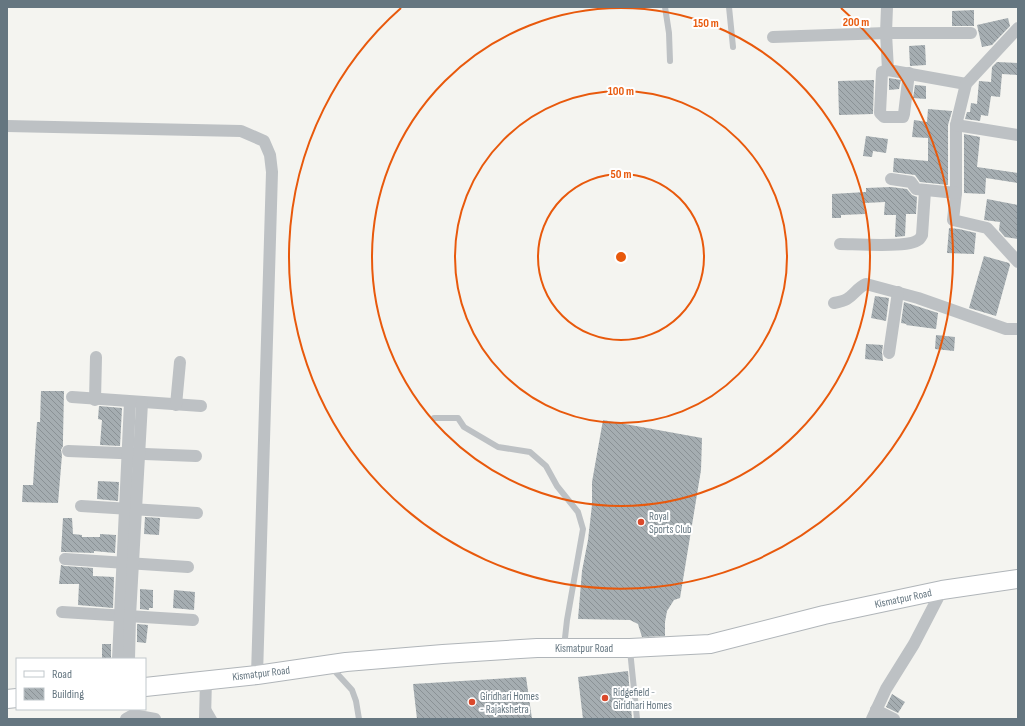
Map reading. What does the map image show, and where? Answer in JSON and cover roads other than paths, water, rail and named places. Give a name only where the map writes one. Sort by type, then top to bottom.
[{"type":"street","points":[[887,7],[886,33],[888,70]]},
{"type":"street","points":[[1018,28],[966,84],[956,125],[956,193],[953,220],[987,228],[1018,262]]},
{"type":"street","points":[[773,37],[886,33],[972,33]]},
{"type":"street","points":[[909,73],[903,117],[884,117],[880,114],[882,72],[888,70],[909,73],[966,84]]},
{"type":"street","points":[[956,125],[1018,135]]},
{"type":"street","points":[[7,126],[241,132],[264,141],[270,156],[272,172],[257,675]]},
{"type":"street","points":[[891,179],[912,182],[916,189],[956,193]]},
{"type":"street","points":[[840,244],[896,244],[918,241],[922,235],[926,191]]},
{"type":"street","points":[[834,303],[846,300],[858,288],[866,284],[918,298],[1006,329],[1018,329]]},
{"type":"street","points":[[889,353],[898,292]]},
{"type":"street","points":[[95,400],[96,358]]},
{"type":"street","points":[[176,405],[180,362]]},
{"type":"street","points":[[72,397],[95,400],[201,406]]},
{"type":"street","points":[[118,658],[125,616],[136,402]]},
{"type":"street","points":[[68,451],[196,456]]},
{"type":"street","points":[[81,506],[197,513]]},
{"type":"street","points":[[65,559],[188,567]]},
{"type":"street","name":"Kismatpur Road","points":[[146,687],[206,679],[257,675],[328,665],[442,654],[537,648],[630,648],[710,644],[824,615],[942,590],[1018,579]]},
{"type":"street","points":[[894,719],[874,714],[890,682],[914,644],[942,590]]},
{"type":"street","points":[[62,612],[193,620]]},
{"type":"street","points":[[125,616],[129,658]]},
{"type":"street","points":[[205,719],[206,679]]},
{"type":"street","points":[[130,714],[155,719]]},
{"type":"lane","points":[[665,7],[669,33],[670,61]]},
{"type":"lane","points":[[729,7],[733,47]]},
{"type":"lane","points":[[434,418],[458,418],[464,427],[498,447],[530,452],[546,466],[557,486],[578,512],[583,529],[566,620],[564,648]]},
{"type":"lane","points":[[630,648],[637,719]]},
{"type":"lane","points":[[328,665],[352,690],[359,719]]},
{"type":"lane","points":[[205,704],[214,719]]},
{"type":"place","name":"Royal Sports Club","points":[[641,522]]},
{"type":"place","name":"Ridgefield - Giridhari Homes","points":[[605,698]]},
{"type":"place","name":"Giridhari Homes - Rajakshetra","points":[[472,702]]}]
